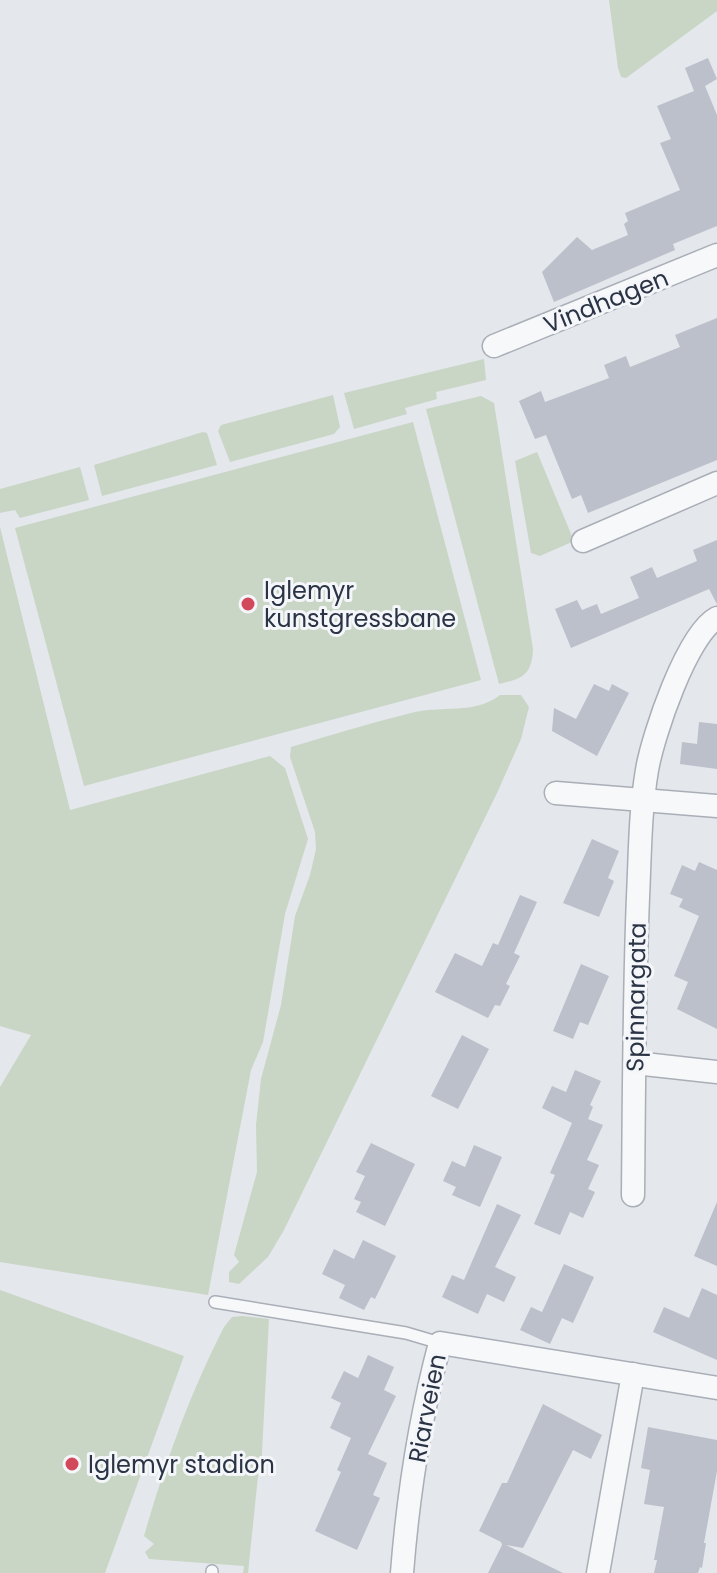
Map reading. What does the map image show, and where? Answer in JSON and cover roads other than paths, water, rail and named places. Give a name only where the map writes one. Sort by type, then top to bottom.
[{"type":"street","name":"Vindhagen","points":[[494,346],[717,255]]},
{"type":"street","points":[[583,541],[717,483]]},
{"type":"street","name":"Spinnargata","points":[[633,1195],[637,926],[647,768],[681,670],[700,632],[717,618]]},
{"type":"street","points":[[556,793],[717,806]]},
{"type":"street","points":[[635,1063],[717,1072]]},
{"type":"street","name":"Riarveien","points":[[402,1573],[406,1521],[428,1388],[440,1343],[717,1388]]},
{"type":"street","points":[[598,1573],[633,1374]]},
{"type":"lane","points":[[215,1302],[406,1333],[440,1343]]},
{"type":"place","name":"Iglemyr kunstgressbane","points":[[248,604]]},
{"type":"place","name":"Iglemyr stadion","points":[[72,1464]]}]
